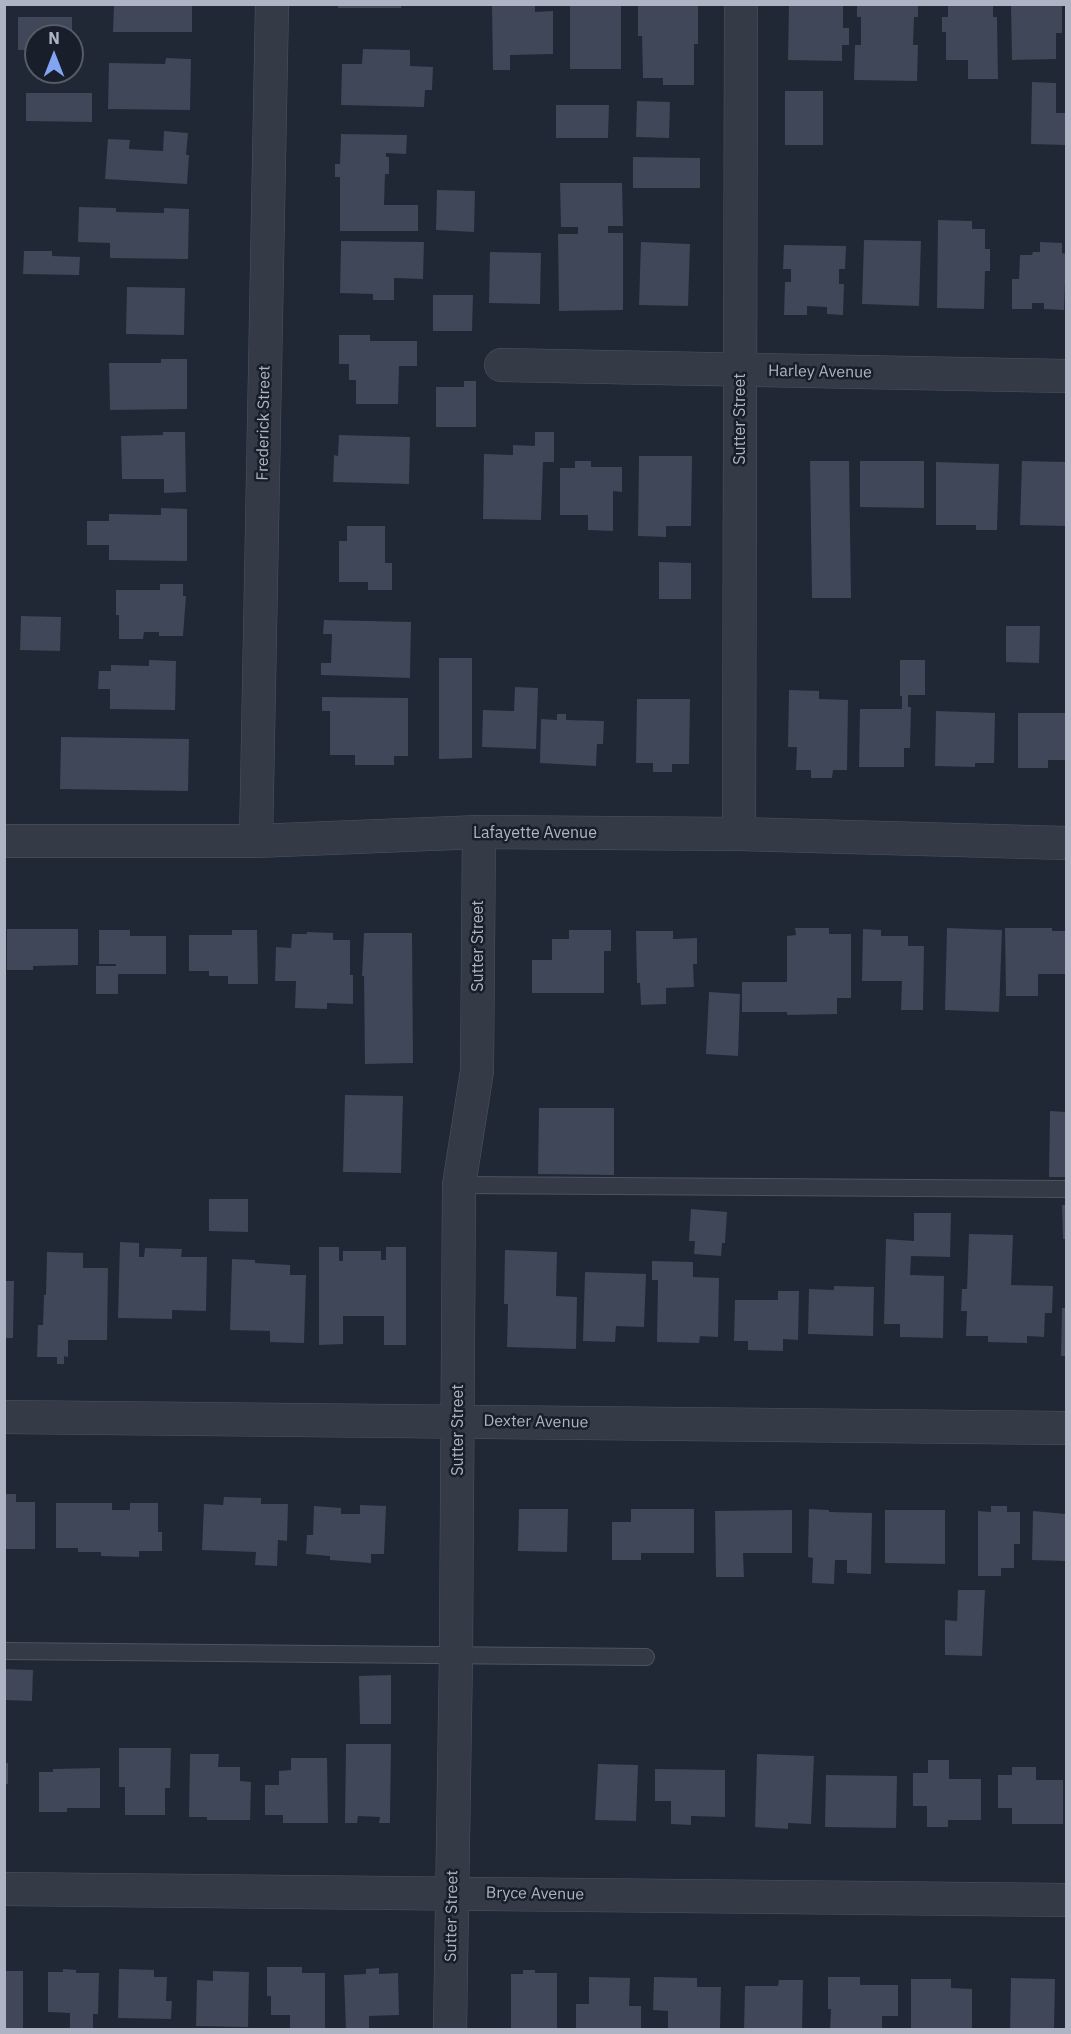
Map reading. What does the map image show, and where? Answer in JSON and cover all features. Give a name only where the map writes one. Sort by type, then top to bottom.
[{"type":"street","name":"Frederick Street","points":[[256,841],[272,4]]},
{"type":"street","name":"Sutter Street","points":[[739,834],[741,4]]},
{"type":"street","name":"Harley Avenue","points":[[501,365],[1066,376]]},
{"type":"street","name":"Lafayette Avenue","points":[[4,841],[256,841],[479,832],[739,834],[1066,843]]},
{"type":"street","name":"Sutter Street","points":[[450,2030],[456,1654],[459,1185],[477,1071],[479,832]]},
{"type":"street","name":"Dexter Avenue","points":[[4,1417],[1066,1428]]},
{"type":"street","name":"Bryce Avenue","points":[[4,1889],[1066,1900]]},
{"type":"lane","points":[[459,1185],[1066,1189]]},
{"type":"lane","points":[[4,1651],[646,1657]]},
{"type":"building","points":[[114,4],[192,4],[192,32],[113,32]]},
{"type":"building","points":[[338,4],[401,4],[401,8],[338,8]]},
{"type":"building","points":[[570,4],[621,4],[621,69],[570,69]]},
{"type":"building","points":[[638,4],[698,4],[698,44],[694,44],[694,85],[663,85],[663,78],[643,78],[642,36],[638,36]]},
{"type":"building","points":[[789,4],[843,4],[843,28],[849,28],[849,45],[842,45],[842,61],[788,60]]},
{"type":"building","points":[[857,4],[918,4],[918,17],[914,17],[913,45],[918,45],[917,81],[854,80],[855,45],[861,45],[861,17],[857,17]]},
{"type":"building","points":[[948,4],[993,4],[993,17],[997,17],[998,79],[968,79],[968,60],[946,60],[946,32],[942,32],[942,17],[948,17]]},
{"type":"building","points":[[1011,4],[1062,4],[1062,33],[1056,33],[1056,59],[1012,60]]},
{"type":"building","points":[[535,5],[535,12],[553,11],[553,54],[510,55],[510,70],[493,70],[492,6]]},
{"type":"building","points":[[18,17],[72,17],[72,24],[24,24],[24,50],[18,50]]},
{"type":"building","points":[[363,49],[410,50],[410,66],[433,67],[432,90],[425,90],[424,107],[341,105],[342,64],[362,64]]},
{"type":"building","points":[[166,58],[191,59],[190,110],[108,109],[109,63],[165,64]]},
{"type":"building","points":[[1032,82],[1056,83],[1056,113],[1066,113],[1066,145],[1031,144]]},
{"type":"building","points":[[785,91],[823,91],[823,145],[785,145]]},
{"type":"building","points":[[26,93],[92,93],[92,122],[26,121]]},
{"type":"building","points":[[637,101],[670,102],[669,138],[636,137]]},
{"type":"building","points":[[556,105],[609,105],[608,138],[556,138]]},
{"type":"building","points":[[164,131],[188,133],[187,184],[105,179],[108,139],[130,140],[129,149],[163,151]]},
{"type":"building","points":[[341,134],[407,135],[406,154],[386,153],[386,157],[389,157],[389,174],[385,174],[384,205],[418,205],[418,231],[340,231],[340,177],[335,177],[335,164],[340,164]]},
{"type":"building","points":[[633,157],[700,158],[700,188],[633,188]]},
{"type":"building","points":[[560,183],[622,183],[623,226],[608,226],[608,233],[623,233],[623,310],[559,311],[558,234],[578,234],[578,227],[561,227]]},
{"type":"building","points":[[437,190],[475,191],[474,232],[436,230]]},
{"type":"building","points":[[79,207],[116,208],[116,212],[164,213],[164,208],[189,209],[188,259],[110,258],[110,243],[78,242]]},
{"type":"building","points":[[938,220],[972,221],[972,229],[985,229],[985,249],[990,249],[990,271],[985,271],[984,309],[937,308]]},
{"type":"building","points":[[864,240],[921,241],[919,306],[862,304]]},
{"type":"building","points":[[341,241],[424,242],[423,279],[394,278],[394,300],[373,300],[373,294],[340,293]]},
{"type":"building","points":[[641,242],[690,244],[688,306],[639,305]]},
{"type":"building","points":[[1040,242],[1062,243],[1062,253],[1066,254],[1064,310],[1044,309],[1044,303],[1032,303],[1032,309],[1012,309],[1012,279],[1019,279],[1020,255],[1040,252]]},
{"type":"building","points":[[784,245],[846,246],[845,269],[839,269],[839,284],[844,284],[843,315],[827,314],[827,307],[807,306],[807,315],[784,315],[785,282],[791,282],[791,269],[783,269]]},
{"type":"building","points":[[24,251],[52,251],[52,256],[80,257],[79,275],[23,274]]},
{"type":"building","points":[[490,252],[541,253],[540,304],[489,303]]},
{"type":"building","points":[[127,287],[185,288],[184,335],[126,334]]},
{"type":"building","points":[[433,295],[473,295],[472,331],[433,331]]},
{"type":"building","points":[[339,335],[370,335],[370,341],[417,341],[417,366],[399,366],[398,404],[356,404],[356,380],[349,380],[349,364],[339,364]]},
{"type":"building","points":[[161,359],[187,359],[187,409],[110,410],[109,363],[161,363]]},
{"type":"building","points":[[464,381],[476,381],[476,427],[436,427],[436,387],[464,387]]},
{"type":"building","points":[[163,432],[185,432],[186,492],[164,493],[164,479],[122,479],[121,436],[163,435]]},
{"type":"building","points":[[535,432],[554,432],[554,462],[543,462],[541,520],[483,519],[484,454],[513,455],[513,445],[535,446]]},
{"type":"building","points":[[339,435],[410,437],[409,484],[333,482],[334,455],[338,456]]},
{"type":"building","points":[[639,456],[692,456],[691,526],[666,526],[666,537],[638,536]]},
{"type":"building","points":[[575,461],[591,461],[591,467],[622,467],[622,492],[613,491],[613,531],[588,530],[588,515],[560,515],[560,468],[575,468]]},
{"type":"building","points":[[810,461],[849,461],[851,598],[812,598]]},
{"type":"building","points":[[860,461],[924,461],[924,508],[860,507]]},
{"type":"building","points":[[1022,461],[1066,462],[1066,526],[1020,525]]},
{"type":"building","points":[[936,462],[999,464],[997,530],[976,530],[976,525],[936,525]]},
{"type":"building","points":[[161,508],[187,509],[187,561],[109,560],[109,545],[87,545],[87,521],[109,521],[109,514],[161,515]]},
{"type":"building","points":[[347,526],[385,526],[385,563],[392,563],[392,590],[368,590],[368,582],[339,582],[339,541],[347,541]]},
{"type":"building","points":[[659,562],[691,563],[691,599],[659,599]]},
{"type":"building","points":[[160,584],[183,584],[183,596],[186,596],[183,636],[159,636],[159,632],[144,632],[143,639],[119,639],[116,590],[160,590]]},
{"type":"building","points":[[21,616],[61,617],[60,651],[20,650]]},
{"type":"building","points":[[324,620],[411,622],[410,678],[321,675],[321,663],[331,663],[332,634],[323,634]]},
{"type":"building","points":[[1006,626],[1040,626],[1039,663],[1006,662]]},
{"type":"building","points":[[439,658],[472,658],[472,758],[439,759]]},
{"type":"building","points":[[149,660],[176,661],[175,710],[110,709],[110,689],[98,689],[99,671],[111,671],[111,665],[149,666]]},
{"type":"building","points":[[900,660],[925,660],[925,695],[908,695],[908,707],[911,707],[910,748],[904,748],[904,767],[859,767],[860,709],[902,709]]},
{"type":"building","points":[[515,687],[538,688],[536,749],[482,747],[483,710],[514,711]]},
{"type":"building","points":[[789,690],[819,691],[819,699],[848,700],[847,770],[833,770],[832,778],[811,778],[811,770],[796,770],[797,747],[788,747]]},
{"type":"building","points":[[322,697],[408,698],[408,756],[394,756],[394,765],[355,765],[355,755],[330,755],[330,711],[322,711]]},
{"type":"building","points":[[637,699],[690,699],[689,764],[672,764],[672,772],[653,772],[653,763],[636,763]]},
{"type":"building","points":[[936,711],[995,713],[994,763],[975,763],[975,767],[935,766]]},
{"type":"building","points":[[1018,713],[1066,713],[1066,760],[1048,760],[1048,768],[1018,768]]},
{"type":"building","points":[[557,714],[566,714],[566,720],[604,721],[603,744],[597,744],[596,766],[540,763],[541,719],[557,720]]},
{"type":"building","points":[[61,737],[189,739],[188,791],[60,789]]},
{"type":"building","points":[[795,928],[829,928],[829,934],[851,934],[851,998],[837,998],[837,1014],[787,1015],[787,1012],[742,1012],[742,982],[787,982],[787,936],[796,935]]},
{"type":"building","points":[[947,928],[1002,930],[999,1012],[945,1010]]},
{"type":"building","points":[[1005,928],[1052,928],[1052,931],[1066,931],[1066,974],[1038,974],[1038,996],[1006,996]]},
{"type":"building","points":[[7,929],[78,929],[78,965],[33,966],[33,970],[7,970]]},
{"type":"building","points":[[863,929],[881,930],[881,936],[908,936],[908,946],[924,946],[923,1010],[901,1010],[902,981],[862,981]]},
{"type":"building","points":[[99,930],[130,930],[130,936],[166,936],[166,974],[118,974],[118,994],[96,994],[96,966],[116,966],[116,964],[99,964]]},
{"type":"building","points":[[232,930],[257,930],[258,984],[228,984],[228,976],[209,976],[209,971],[189,971],[189,935],[232,935]]},
{"type":"building","points":[[569,930],[611,930],[611,951],[604,951],[604,993],[532,993],[532,960],[552,960],[552,939],[569,939]]},
{"type":"building","points":[[636,931],[673,931],[673,939],[697,938],[697,964],[693,964],[694,987],[666,988],[666,1004],[641,1005],[640,983],[637,983]]},
{"type":"building","points":[[307,932],[333,933],[333,940],[350,940],[353,1004],[327,1003],[327,1009],[295,1008],[296,981],[275,981],[276,947],[291,948],[292,934],[307,934]]},
{"type":"building","points":[[364,933],[412,933],[413,1063],[365,1064],[364,976],[362,976]]},
{"type":"building","points":[[709,992],[740,994],[738,1056],[706,1054]]},
{"type":"building","points":[[345,1095],[403,1096],[401,1173],[343,1172]]},
{"type":"building","points":[[539,1108],[614,1108],[614,1175],[538,1174]]},
{"type":"building","points":[[1050,1111],[1066,1112],[1066,1177],[1049,1177]]},
{"type":"building","points":[[209,1199],[248,1199],[248,1232],[209,1231]]},
{"type":"building","points":[[1062,1205],[1066,1205],[1066,1239],[1063,1239]]},
{"type":"building","points":[[691,1209],[727,1212],[725,1243],[722,1243],[721,1256],[694,1254],[695,1241],[689,1241]]},
{"type":"building","points":[[914,1213],[951,1213],[950,1257],[911,1256],[910,1275],[944,1276],[943,1338],[900,1337],[900,1324],[884,1324],[886,1239],[914,1241]]},
{"type":"building","points":[[969,1234],[1013,1235],[1011,1285],[1053,1286],[1052,1313],[1045,1313],[1044,1337],[1027,1336],[1027,1343],[988,1342],[988,1336],[966,1336],[967,1311],[961,1311],[962,1289],[967,1289]]},
{"type":"building","points":[[120,1242],[139,1243],[139,1257],[144,1257],[145,1248],[182,1249],[181,1257],[207,1257],[206,1311],[172,1310],[172,1319],[118,1318]]},
{"type":"building","points":[[319,1247],[339,1247],[339,1261],[343,1261],[343,1251],[381,1251],[381,1260],[386,1260],[386,1247],[406,1247],[406,1345],[384,1345],[384,1316],[343,1316],[343,1344],[319,1345]]},
{"type":"building","points":[[505,1250],[557,1252],[556,1296],[577,1297],[576,1349],[507,1347],[508,1304],[504,1304]]},
{"type":"building","points":[[47,1252],[83,1253],[83,1268],[108,1268],[107,1340],[68,1340],[68,1357],[64,1356],[64,1364],[57,1364],[57,1357],[37,1357],[38,1325],[43,1325],[44,1295],[46,1295]]},
{"type":"building","points":[[232,1259],[290,1265],[290,1275],[306,1275],[304,1343],[270,1342],[270,1331],[230,1330]]},
{"type":"building","points":[[652,1261],[693,1262],[693,1277],[719,1278],[718,1337],[700,1336],[699,1343],[657,1342],[658,1280],[652,1280]]},
{"type":"building","points":[[585,1272],[646,1274],[644,1327],[616,1326],[615,1342],[583,1341]]},
{"type":"building","points":[[4,1281],[14,1281],[13,1338],[4,1338]]},
{"type":"building","points":[[834,1286],[874,1287],[873,1336],[808,1334],[809,1289],[834,1290]]},
{"type":"building","points":[[778,1291],[799,1291],[798,1340],[783,1339],[783,1351],[748,1350],[748,1341],[734,1341],[735,1300],[778,1300]]},
{"type":"building","points":[[1062,1308],[1066,1308],[1066,1356],[1061,1356]]},
{"type":"building","points":[[4,1494],[16,1494],[16,1502],[35,1502],[35,1549],[4,1549]]},
{"type":"building","points":[[224,1497],[261,1498],[261,1504],[288,1504],[287,1541],[278,1540],[277,1566],[255,1565],[256,1552],[202,1550],[204,1504],[223,1505]]},
{"type":"building","points":[[56,1503],[112,1503],[112,1510],[130,1510],[130,1503],[158,1503],[158,1532],[162,1532],[162,1551],[139,1551],[139,1557],[101,1556],[101,1552],[78,1552],[78,1548],[56,1548]]},
{"type":"building","points":[[360,1505],[386,1506],[384,1554],[371,1554],[371,1563],[330,1560],[330,1556],[306,1554],[307,1535],[313,1535],[314,1506],[341,1508],[341,1514],[360,1514]]},
{"type":"building","points":[[991,1506],[1007,1506],[1007,1512],[1020,1512],[1020,1544],[1014,1544],[1014,1568],[1001,1568],[1001,1576],[978,1576],[978,1511],[991,1512]]},
{"type":"building","points":[[519,1509],[568,1509],[567,1552],[518,1551]]},
{"type":"building","points":[[631,1509],[694,1509],[694,1553],[641,1553],[641,1560],[612,1560],[612,1522],[631,1522]]},
{"type":"building","points":[[809,1509],[872,1513],[871,1574],[847,1573],[847,1560],[835,1560],[834,1584],[812,1583],[813,1558],[808,1557]]},
{"type":"building","points":[[792,1510],[792,1553],[743,1553],[744,1577],[716,1577],[715,1511]]},
{"type":"building","points":[[885,1510],[945,1510],[945,1564],[885,1563]]},
{"type":"building","points":[[1033,1511],[1066,1514],[1066,1561],[1032,1560]]},
{"type":"building","points":[[958,1590],[985,1590],[982,1656],[945,1655],[945,1620],[957,1621]]},
{"type":"building","points":[[4,1669],[33,1670],[32,1701],[4,1700]]},
{"type":"building","points":[[391,1675],[391,1724],[360,1724],[359,1676]]},
{"type":"building","points":[[346,1744],[391,1744],[390,1823],[379,1823],[380,1817],[358,1816],[357,1823],[345,1823]]},
{"type":"building","points":[[119,1748],[171,1748],[170,1788],[165,1788],[165,1815],[125,1815],[125,1787],[119,1787]]},
{"type":"building","points":[[190,1754],[219,1754],[218,1767],[240,1767],[240,1781],[251,1782],[250,1820],[207,1820],[207,1817],[189,1817]]},
{"type":"building","points":[[757,1754],[814,1756],[811,1824],[788,1823],[788,1829],[755,1827]]},
{"type":"building","points":[[291,1758],[327,1758],[328,1823],[283,1823],[283,1815],[265,1815],[265,1785],[279,1785],[279,1771],[291,1770]]},
{"type":"building","points":[[928,1760],[949,1760],[949,1779],[981,1779],[981,1820],[948,1820],[948,1827],[927,1827],[927,1806],[913,1806],[913,1773],[928,1773]]},
{"type":"building","points":[[4,1763],[8,1763],[8,1784],[4,1784]]},
{"type":"building","points":[[598,1764],[638,1765],[636,1821],[595,1820]]},
{"type":"building","points":[[1012,1767],[1036,1767],[1036,1780],[1063,1780],[1063,1824],[1012,1824],[1012,1808],[998,1808],[998,1775],[1012,1775]]},
{"type":"building","points":[[100,1768],[100,1808],[67,1808],[67,1812],[39,1812],[39,1772],[53,1772],[53,1769]]},
{"type":"building","points":[[655,1769],[725,1770],[725,1817],[691,1816],[691,1825],[671,1824],[671,1801],[655,1801]]},
{"type":"building","points":[[826,1775],[897,1776],[896,1828],[825,1827]]},
{"type":"building","points":[[267,1967],[302,1967],[302,1973],[325,1973],[325,2030],[290,2030],[290,2015],[271,2015],[271,1996],[267,1996]]},
{"type":"building","points":[[379,1968],[379,1974],[398,1973],[399,2015],[369,2016],[369,2030],[346,2030],[344,1975],[366,1974],[366,1969]]},
{"type":"building","points":[[63,1969],[76,1970],[76,1973],[99,1973],[98,2014],[93,2014],[93,2030],[70,2030],[70,2013],[48,2012],[48,1972],[63,1972]]},
{"type":"building","points":[[119,1969],[154,1970],[154,1977],[167,1977],[166,2001],[172,2001],[171,2019],[118,2018]]},
{"type":"building","points":[[523,1970],[535,1970],[535,1973],[557,1973],[557,2030],[511,2030],[511,1974],[523,1974]]},
{"type":"building","points":[[4,1971],[23,1971],[23,2030],[4,2030]]},
{"type":"building","points":[[213,1971],[249,1972],[248,2027],[196,2026],[197,1980],[213,1981]]},
{"type":"building","points":[[589,1977],[630,1978],[629,2006],[641,2006],[641,2030],[576,2030],[576,2004],[589,2004]]},
{"type":"building","points":[[654,1977],[697,1978],[697,1987],[721,1987],[720,2028],[668,2028],[668,2011],[653,2010]]},
{"type":"building","points":[[828,1977],[860,1977],[860,1985],[898,1985],[898,2016],[882,2016],[882,2028],[830,2030]]},
{"type":"building","points":[[1011,1978],[1055,1979],[1054,2030],[1010,2030]]},
{"type":"building","points":[[911,1979],[951,1979],[951,1988],[972,1989],[972,2030],[911,2030]]},
{"type":"building","points":[[779,1980],[803,1980],[802,2030],[744,2030],[745,1986],[778,1986]]}]
